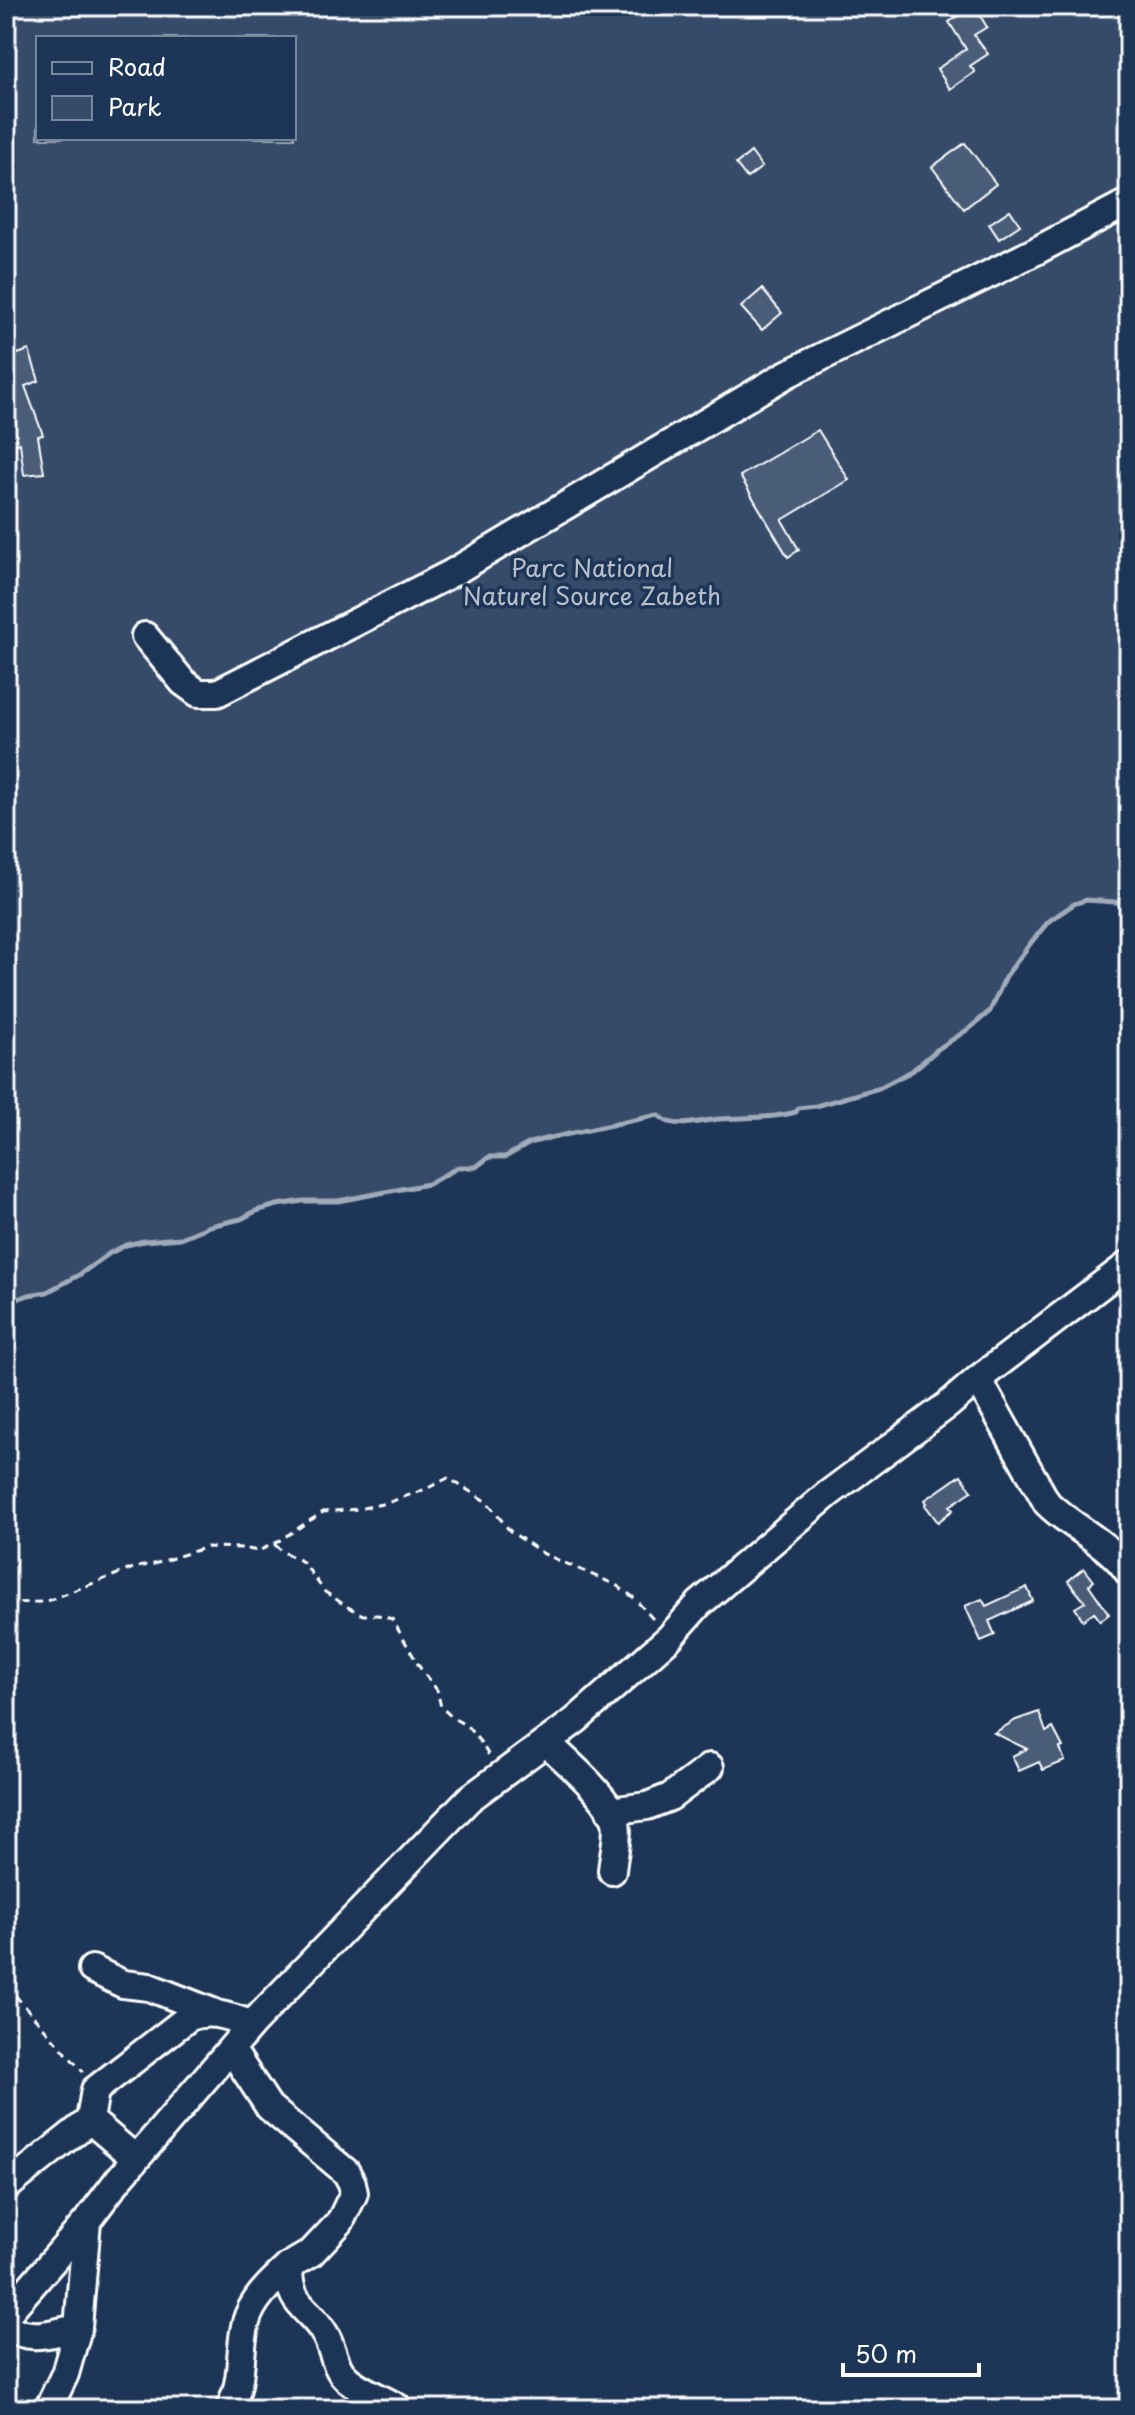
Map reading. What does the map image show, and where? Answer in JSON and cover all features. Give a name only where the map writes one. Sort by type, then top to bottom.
[{"type":"street","points":[[145,636],[183,682],[198,693],[217,693],[452,573],[787,374],[1129,202]]},
{"type":"street","points":[[6,2315],[252,2024],[469,1799],[576,1720],[669,1638],[699,1604],[828,1494],[1129,1264]]},
{"type":"street","points":[[978,1379],[1047,1503],[1118,1558],[1129,1573]]},
{"type":"street","points":[[546,1742],[581,1775],[610,1811],[616,1824],[612,1871]]},
{"type":"street","points":[[610,1811],[647,1806],[670,1797],[710,1767]]},
{"type":"street","points":[[92,1969],[123,1984],[149,1987],[252,2024]]},
{"type":"street","points":[[6,2187],[90,2120],[95,2090],[189,2017],[202,2012],[215,2013]]},
{"type":"street","points":[[229,2409],[236,2397],[245,2323],[254,2304],[270,2284],[289,2266],[311,2253],[340,2222],[354,2193],[346,2172],[269,2107],[231,2049]]},
{"type":"street","points":[[90,2120],[136,2159]]},
{"type":"street","points":[[48,2409],[65,2374],[78,2328],[87,2221]]},
{"type":"street","points":[[289,2266],[294,2300],[325,2334],[341,2373],[400,2409]]},
{"type":"street","points":[[6,2327],[31,2337],[78,2328]]},
{"type":"path","points":[[6,1606],[11,1603],[44,1602],[136,1567],[192,1554],[207,1547],[258,1551],[323,1512],[387,1503],[448,1478],[487,1502],[510,1531],[544,1554],[616,1585],[633,1597],[669,1638]]},
{"type":"path","points":[[274,1544],[303,1562],[325,1592],[348,1607],[363,1615],[392,1619],[422,1671],[437,1690],[441,1707],[467,1726],[482,1744],[499,1778]]},
{"type":"path","points":[[6,1985],[81,2069],[95,2090]]},
{"type":"green space","name":"Parc National Naturel Source Zabeth","points":[[6,6],[1129,6],[1129,903],[1086,901],[1074,904],[1049,921],[1006,976],[990,1011],[912,1071],[879,1088],[777,1116],[681,1124],[669,1122],[658,1115],[530,1143],[505,1157],[489,1157],[476,1167],[459,1167],[428,1184],[338,1201],[277,1205],[181,1238],[126,1245],[47,1292],[6,1303]]},
{"type":"building","points":[[974,6],[987,27],[974,35],[988,54],[970,66],[975,72],[950,89],[937,69],[966,49],[949,22]]},
{"type":"building","points":[[965,143],[996,184],[964,209],[932,167]]},
{"type":"building","points":[[751,152],[762,167],[747,178],[736,164]]},
{"type":"building","points":[[1010,210],[1020,225],[999,239],[989,224]]},
{"type":"building","points":[[762,289],[782,313],[762,330],[741,307]]},
{"type":"building","points":[[29,350],[39,381],[25,386],[43,435],[38,436],[44,473],[24,475],[20,443],[6,448],[6,358]]},
{"type":"building","points":[[818,430],[849,480],[782,520],[799,550],[788,557],[740,476]]},
{"type":"building","points":[[961,1475],[972,1491],[950,1506],[953,1510],[938,1522],[925,1505],[925,1500]]},
{"type":"building","points":[[1084,1568],[1094,1581],[1089,1585],[1109,1614],[1100,1621],[1094,1612],[1083,1620],[1075,1608],[1085,1602],[1068,1581]]},
{"type":"building","points":[[1027,1587],[1033,1601],[989,1621],[995,1635],[981,1641],[965,1606],[982,1599],[986,1606]]},
{"type":"building","points":[[1039,1712],[1046,1732],[1053,1728],[1063,1747],[1060,1748],[1065,1761],[1043,1770],[1039,1762],[1019,1771],[1012,1756],[1027,1749],[994,1733],[1016,1720]]},
{"type":"waterway","points":[[6,1303],[47,1292],[126,1245],[181,1238],[277,1205],[338,1201],[428,1184],[459,1167],[476,1167],[489,1157],[505,1157],[530,1143],[658,1115],[669,1122],[681,1124],[777,1116],[879,1088],[912,1071],[990,1011],[1006,976],[1049,921],[1074,904],[1086,900],[1129,903]]}]
